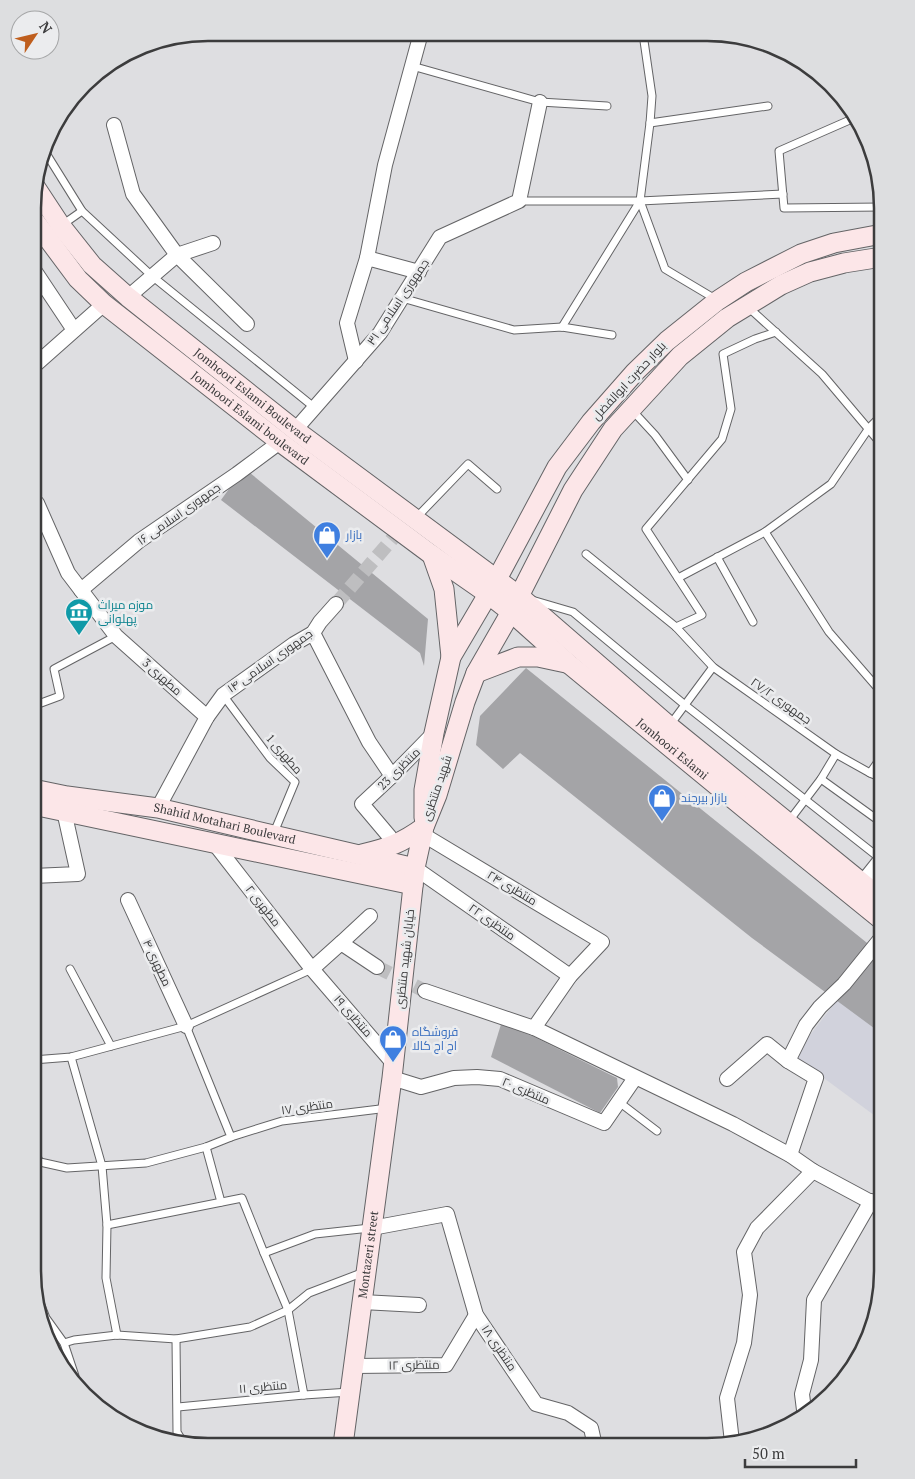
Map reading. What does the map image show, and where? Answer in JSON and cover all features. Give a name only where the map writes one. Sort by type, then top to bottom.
[{"type":"main road","name":"Jomhoori Eslami Boulevard","points":[[42,198],[60,226],[92,265],[128,297],[295,430],[416,518],[492,587]]},
{"type":"main road","name":"Jomhoori Eslami boulevard","points":[[41,229],[78,279],[104,304],[280,442],[432,555],[492,587]]},
{"type":"main road","name":"بلوار حضرت ابوالفضل","points":[[492,587],[557,467],[591,422],[635,372],[667,341],[718,301],[746,282],[801,254],[834,243],[874,236]]},
{"type":"main road","name":"بلوار حضرت ابوالفضل","points":[[515,604],[572,490],[613,429],[680,356],[727,318],[781,285],[810,272],[874,258]]},
{"type":"main road","points":[[432,555],[444,589],[451,657]]},
{"type":"main road","name":"Jomhoori Eslami","points":[[492,587],[669,726],[787,824],[873,892]]},
{"type":"main road","name":"شهید منتظری","points":[[423,830],[424,790],[434,733],[451,657],[492,587]]},
{"type":"main road","name":"Jomhoori Eslami","points":[[515,604],[569,664],[873,913]]},
{"type":"main road","name":"شهید منتظری","points":[[423,830],[437,795],[476,672],[515,604]]},
{"type":"main road","points":[[476,672],[518,657],[538,656],[569,664]]},
{"type":"main road","name":"Shahid Motahari Boulevard","points":[[41,791],[158,808],[358,855],[414,877]]},
{"type":"main road","name":"Shahid Motahari Boulevard","points":[[41,807],[214,842],[414,877]]},
{"type":"main road","points":[[358,855],[384,850],[423,830]]},
{"type":"main road","points":[[414,877],[423,830]]},
{"type":"main road","name":"خیابان شهید منتظری","points":[[392,1070],[414,877]]},
{"type":"main road","name":"Montazeri street","points":[[344,1438],[392,1070]]},
{"type":"street","points":[[356,361],[347,323],[367,258],[386,165],[419,42]]},
{"type":"street","points":[[519,201],[540,102]]},
{"type":"street","points":[[114,125],[133,194],[177,254],[247,324]]},
{"type":"street","name":"جمهوری اسلامی ۳۱","points":[[295,430],[380,333],[440,237],[519,201]]},
{"type":"street","points":[[128,297],[177,254],[213,243]]},
{"type":"street","points":[[367,258],[419,272]]},
{"type":"street","points":[[41,280],[74,330]]},
{"type":"street","points":[[41,360],[104,304]]},
{"type":"street","name":"جمهوری اسلامی ۱۶","points":[[81,590],[139,541],[280,442]]},
{"type":"street","name":"مطهری 3","points":[[41,512],[68,573],[116,636],[207,717]]},
{"type":"street","name":"جمهوری اسلامی ۱۴","points":[[223,695],[294,644],[313,633],[336,604]]},
{"type":"street","points":[[313,633],[369,742],[392,776]]},
{"type":"street","points":[[158,808],[207,717],[223,695]]},
{"type":"street","name":"منتظری 23","points":[[394,845],[389,836],[362,804],[434,733]]},
{"type":"street","points":[[41,876],[78,874],[64,811]]},
{"type":"street","name":"منتظری ۲۴","points":[[423,830],[602,942],[570,976]]},
{"type":"street","name":"مطهری ۲","points":[[214,842],[312,969]]},
{"type":"street","points":[[862,883],[873,869]]},
{"type":"street","name":"منتظری ۲۲","points":[[414,877],[570,976]]},
{"type":"street","name":"مطهری ۴","points":[[128,900],[186,1026]]},
{"type":"street","points":[[312,969],[370,916]]},
{"type":"street","points":[[341,943],[377,967]]},
{"type":"street","points":[[788,1061],[806,1025],[820,1007],[844,984],[873,948]]},
{"type":"street","name":"منتظری ۱۹","points":[[312,969],[392,1070]]},
{"type":"street","points":[[534,1028],[570,976]]},
{"type":"street","points":[[425,991],[534,1028],[733,1124],[790,1155],[813,1171],[873,1202]]},
{"type":"street","points":[[727,1079],[767,1044],[788,1061],[816,1078],[790,1155]]},
{"type":"street","name":"منتظری ۲۰","points":[[392,1070],[421,1087],[454,1078],[500,1079],[604,1123],[635,1078]]},
{"type":"street","points":[[731,1436],[727,1398],[744,1343],[750,1295],[744,1252],[757,1228],[813,1171]]},
{"type":"street","points":[[804,1406],[802,1394],[811,1360],[814,1300],[873,1209]]},
{"type":"street","name":"منتظری ۱۸","points":[[372,1228],[447,1214],[476,1315],[536,1404],[568,1413],[591,1428],[593,1438]]},
{"type":"street","points":[[362,1302],[419,1305]]},
{"type":"street","name":"منتظری ۱۲","points":[[354,1366],[446,1365],[476,1315]]},
{"type":"lane","points":[[562,327],[640,200],[652,96],[643,41]]},
{"type":"lane","points":[[412,66],[540,102],[607,106]]},
{"type":"lane","points":[[650,123],[768,106]]},
{"type":"lane","points":[[848,120],[779,151],[784,208],[874,207]]},
{"type":"lane","points":[[49,158],[82,211],[152,276],[315,408]]},
{"type":"lane","name":"جمهوری اسلامی ۳۱","points":[[519,201],[640,200],[783,194]]},
{"type":"lane","points":[[640,200],[665,269],[718,301]]},
{"type":"lane","points":[[60,226],[82,211]]},
{"type":"lane","points":[[402,298],[514,330],[562,327],[612,335]]},
{"type":"lane","points":[[747,306],[822,374],[874,434]]},
{"type":"lane","points":[[676,627],[702,616],[646,529],[722,440],[731,409],[723,354],[776,332]]},
{"type":"lane","points":[[631,408],[655,435],[688,480]]},
{"type":"lane","points":[[678,578],[765,532],[831,484],[874,423]]},
{"type":"lane","points":[[416,518],[468,464],[497,488]]},
{"type":"lane","points":[[765,532],[829,632],[874,683]]},
{"type":"lane","name":"جمهوری ۲۷/۲","points":[[586,554],[676,627],[713,667],[836,754],[873,774]]},
{"type":"lane","points":[[717,557],[753,622]]},
{"type":"lane","points":[[515,604],[573,612],[685,705],[873,852]]},
{"type":"lane","points":[[41,703],[60,696],[54,669],[116,636]]},
{"type":"lane","points":[[669,726],[713,667]]},
{"type":"lane","name":"مطهری 1","points":[[223,695],[270,758],[295,782],[273,835]]},
{"type":"lane","points":[[787,824],[836,754]]},
{"type":"lane","points":[[870,773],[873,768]]},
{"type":"lane","points":[[820,779],[873,817]]},
{"type":"lane","points":[[70,968],[111,1046]]},
{"type":"lane","points":[[41,1059],[71,1057],[186,1026],[312,969]]},
{"type":"lane","points":[[186,1026],[231,1137]]},
{"type":"lane","points":[[71,1057],[102,1166],[106,1225],[106,1278],[116,1335]]},
{"type":"lane","points":[[618,1102],[657,1131]]},
{"type":"lane","name":"منتظری ۱۷","points":[[41,1162],[67,1168],[146,1163],[206,1148],[231,1137],[282,1121],[388,1108]]},
{"type":"lane","points":[[206,1148],[221,1202]]},
{"type":"lane","points":[[106,1225],[242,1198],[288,1310],[304,1395]]},
{"type":"lane","points":[[264,1253],[315,1234],[372,1228]]},
{"type":"lane","points":[[64,1342],[116,1335],[176,1340],[250,1327],[288,1310],[309,1293],[366,1271]]},
{"type":"lane","points":[[51,1327],[64,1342],[72,1367]]},
{"type":"lane","points":[[176,1340],[177,1432],[179,1435]]},
{"type":"lane","name":"منتظری ۱۱","points":[[178,1406],[350,1392]]},
{"type":"shaded area","points":[[837,1000],[873,1027],[873,1114],[794,1056]]},
{"type":"building","name":"بازار","points":[[244,468],[428,619],[424,666],[420,653],[221,500]]},
{"type":"building","name":"بازار بیرجند","points":[[526,668],[873,948],[873,1028],[752,938],[520,753],[503,769],[476,745],[480,716]]},
{"type":"building","points":[[502,1021],[617,1078],[618,1087],[600,1113],[491,1057]]},
{"type":"tunnel","points":[[336,604],[400,530]]},
{"type":"tunnel","points":[[377,967],[425,991]]},
{"type":"place","name":"بازار","points":[[327,559]]},
{"type":"place","name":"موزه میراث پهلوانی","points":[[79,636]]},
{"type":"place","name":"بازار بیرجند","points":[[662,822]]},
{"type":"place","name":"فروشگاه اچ اچ کالا","points":[[393,1063]]}]
